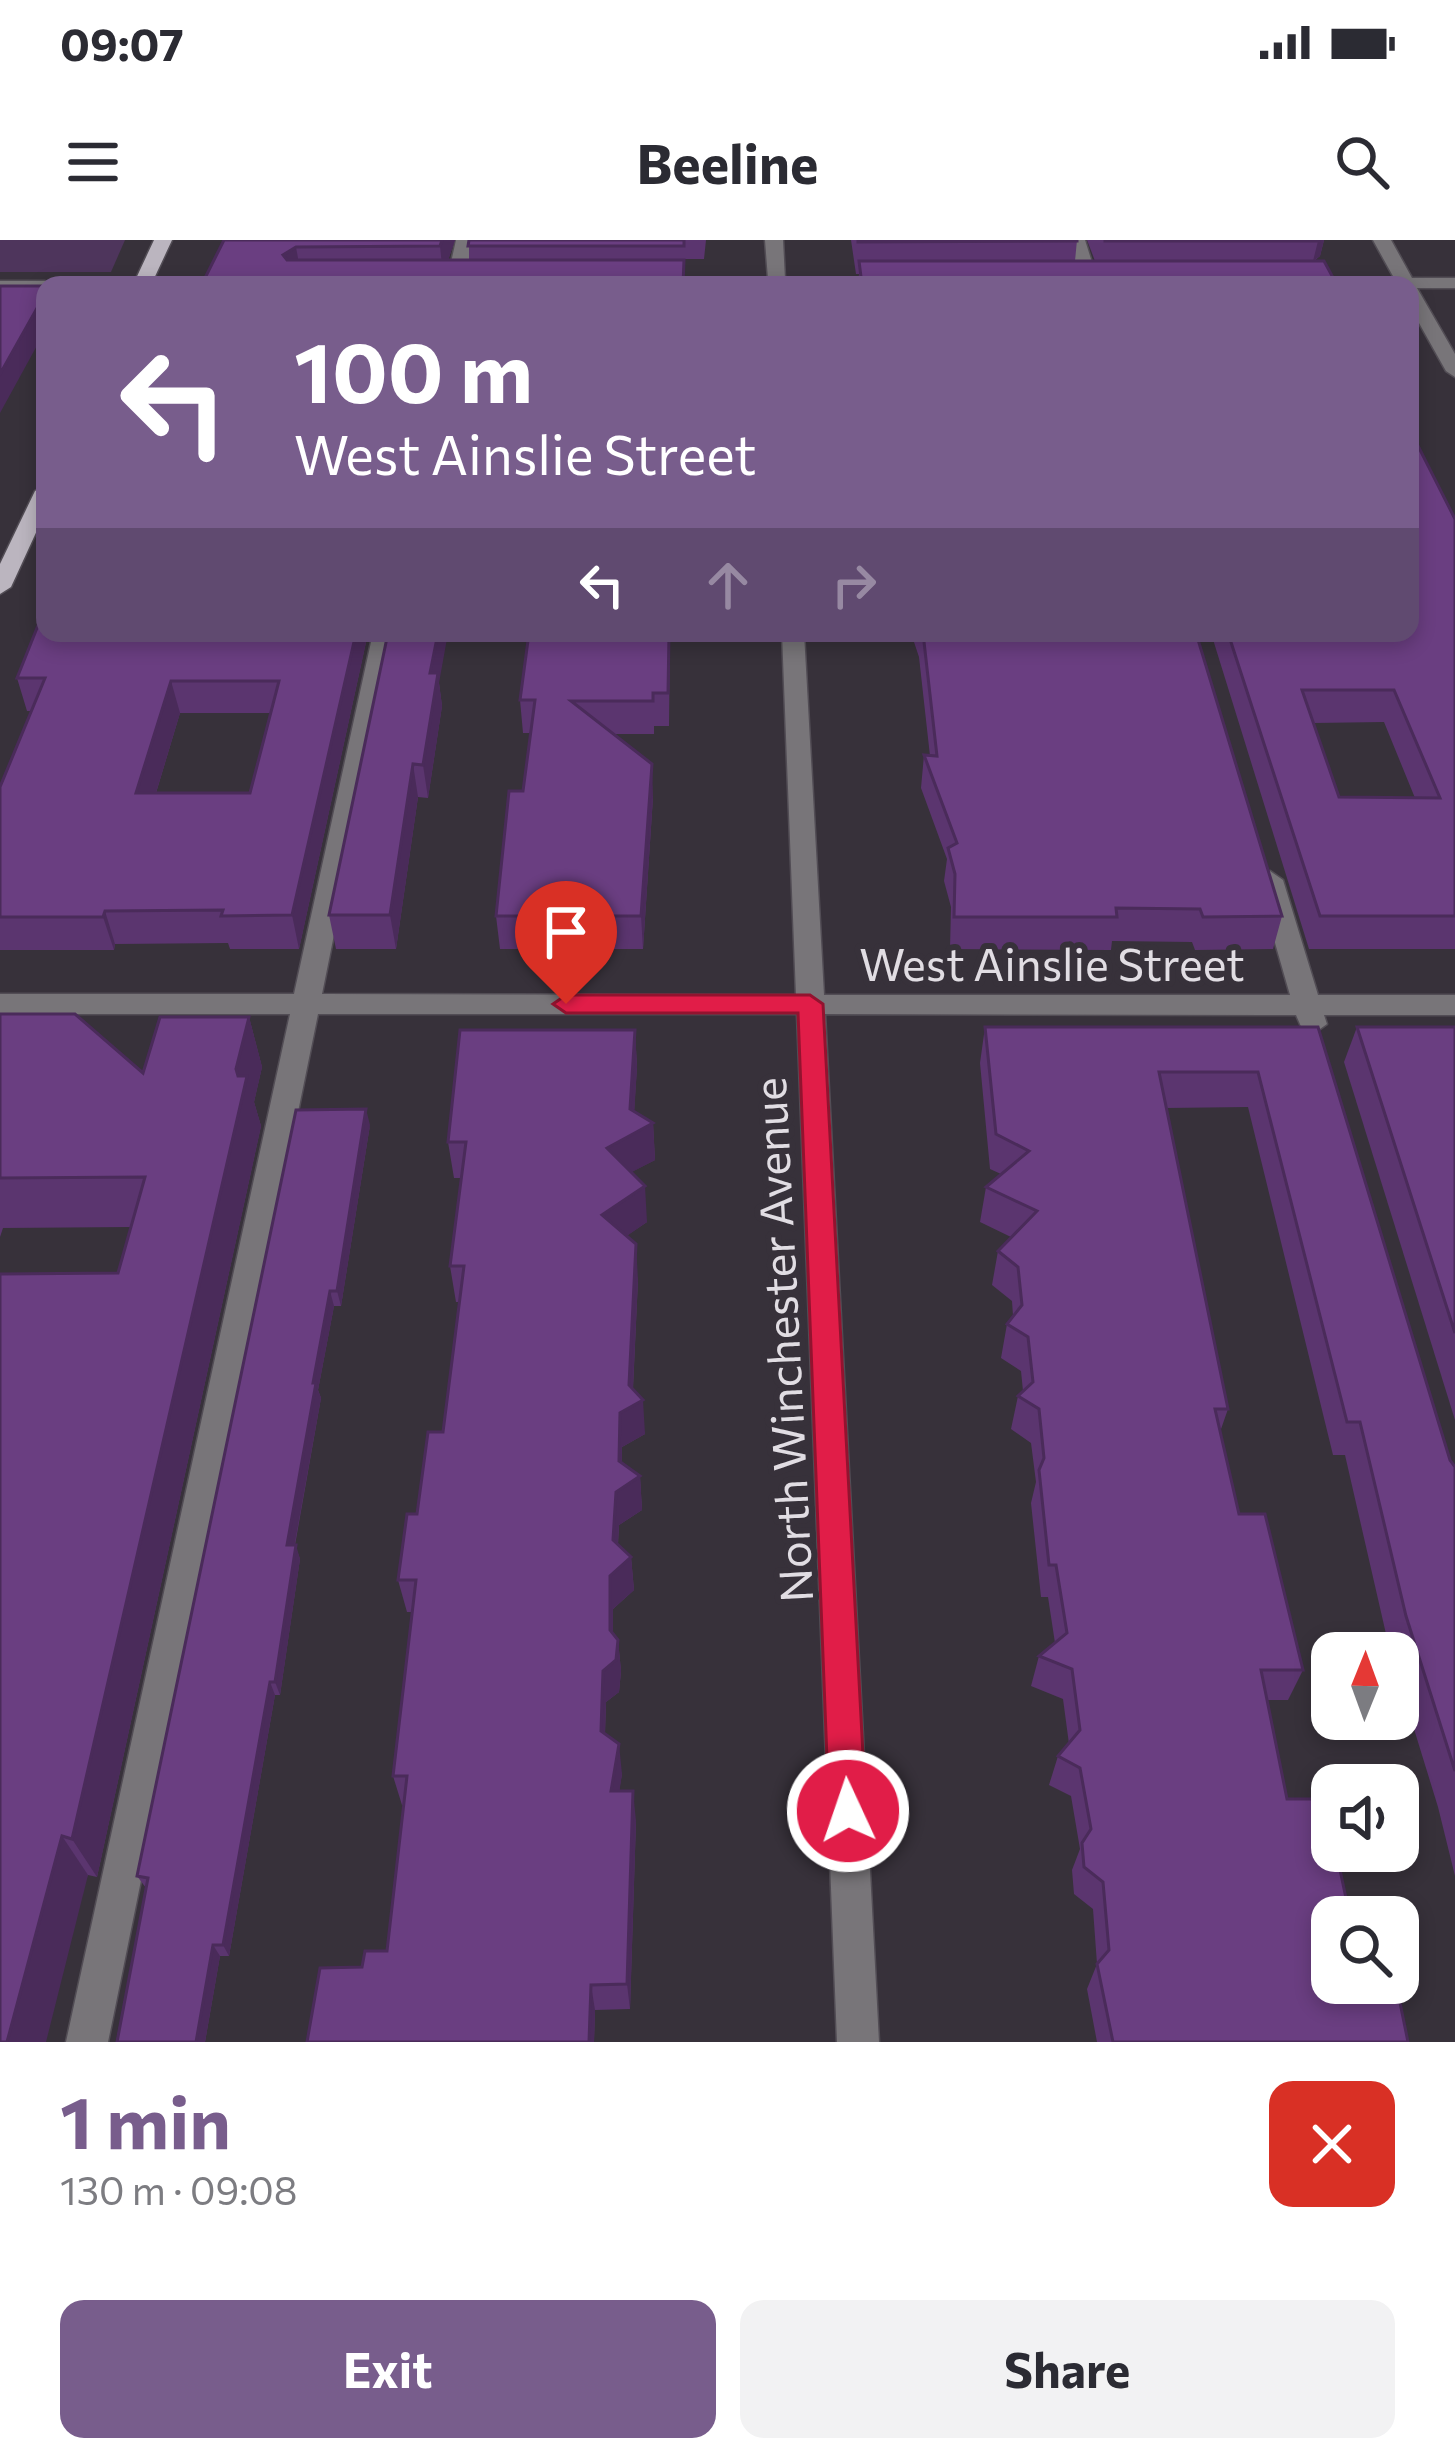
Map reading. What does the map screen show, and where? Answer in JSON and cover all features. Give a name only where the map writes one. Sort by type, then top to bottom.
[{"type":"main road","points":[[146,276],[163,240]]},
{"type":"main road","points":[[0,587],[36,510]]},
{"type":"street","points":[[457,276],[465,240]]},
{"type":"street","points":[[774,240],[776,276]]},
{"type":"street","points":[[1076,240],[1087,276]]},
{"type":"street","points":[[1382,240],[1402,276]]},
{"type":"street","points":[[1419,285],[1455,283]]},
{"type":"street","points":[[0,286],[36,286]]},
{"type":"street","points":[[1419,307],[1455,371]]},
{"type":"street","points":[[87,2042],[382,642]]},
{"type":"street","name":"North Winchester Avenue","points":[[793,642],[858,2042]]},
{"type":"street","points":[[1260,848],[1322,1051]]},
{"type":"street","name":"West Ainslie Street","points":[[0,1004],[1455,1005]]},
{"type":"shaded area","points":[[0,240],[125,240],[111,272],[0,272]]},
{"type":"building","points":[[224,240],[442,240],[440,246],[296,247],[283,255],[287,260],[684,260],[683,276],[206,276]]},
{"type":"building","points":[[469,240],[684,240],[684,246],[468,246]]},
{"type":"building","points":[[1077,240],[1077,241],[858,242]]},
{"type":"building","points":[[1317,240],[1318,241],[1105,241]]},
{"type":"building","points":[[859,261],[1324,261],[1332,276],[861,276]]},
{"type":"building","points":[[0,286],[36,286],[36,310],[0,374]]},
{"type":"building","points":[[1419,448],[1455,519],[1455,916],[1320,916],[1231,642],[1419,642]],"holes":[[[1302,690],[1394,690],[1440,798],[1339,797]]]},
{"type":"building","points":[[36,630],[36,642],[354,642],[292,915],[221,916],[223,910],[0,917],[0,787],[45,678],[17,678]],"holes":[[[171,681],[279,681],[250,793],[136,793]]]},
{"type":"building","points":[[386,642],[436,642],[430,673],[438,673],[423,765],[413,764],[390,915],[329,915]]},
{"type":"building","points":[[528,642],[669,642],[668,693],[653,693],[653,701],[571,701],[652,764],[641,916],[496,916],[509,791],[523,791],[535,700],[520,700]]},
{"type":"building","points":[[924,642],[1199,642],[1282,916],[1203,917],[1200,909],[1116,908],[1117,917],[954,917],[955,874],[948,848],[957,843],[924,755],[937,756]]},
{"type":"building","points":[[0,1014],[75,1014],[143,1073],[160,1017],[249,1017],[236,1069],[238,1076],[247,1076],[72,1839],[62,1836],[7,2042],[0,2042],[0,1274],[118,1273],[145,1177],[0,1178]]},
{"type":"building","points":[[985,1027],[1318,1027],[1455,1467],[1455,1771],[1419,1657],[1419,1632],[1411,1632],[1406,1616],[1360,1422],[1347,1422],[1258,1072],[1159,1072],[1228,1409],[1215,1409],[1239,1514],[1265,1514],[1303,1670],[1261,1670],[1287,1799],[1311,1799],[1311,1872],[1340,1872],[1346,1896],[1311,1896],[1311,2004],[1400,2004],[1408,2042],[1113,2042],[1097,1964],[1109,1950],[1103,1882],[1084,1867],[1082,1843],[1091,1829],[1080,1768],[1058,1756],[1080,1730],[1072,1669],[1039,1656],[1067,1633],[1056,1565],[1049,1565],[1039,1470],[1044,1458],[1039,1409],[1018,1396],[1033,1382],[1028,1337],[1007,1324],[1022,1305],[1018,1267],[998,1251],[1037,1211],[986,1187],[1029,1151],[996,1134]]},
{"type":"building","points":[[1357,1027],[1455,1027],[1455,1333]]},
{"type":"building","points":[[460,1030],[635,1030],[630,1109],[653,1123],[607,1148],[645,1186],[602,1215],[636,1244],[629,1385],[643,1400],[620,1413],[619,1461],[640,1476],[616,1492],[613,1540],[631,1557],[610,1576],[610,1630],[618,1640],[616,1660],[603,1671],[601,1731],[619,1744],[611,1791],[633,1791],[627,1984],[591,1985],[589,2042],[307,2042],[320,1968],[362,1967],[365,1951],[387,1951],[407,1776],[393,1776],[416,1580],[398,1580],[407,1514],[417,1514],[428,1432],[443,1432],[464,1266],[450,1266],[466,1142],[448,1142]]},
{"type":"building","points":[[366,1109],[337,1291],[330,1291],[287,1545],[296,1545],[275,1682],[270,1682],[223,1945],[213,1945],[196,2042],[117,2042],[148,1878],[137,1876],[296,1110]]},
{"type":"route","points":[[566,1004],[810,1004],[848,1811]]}]
